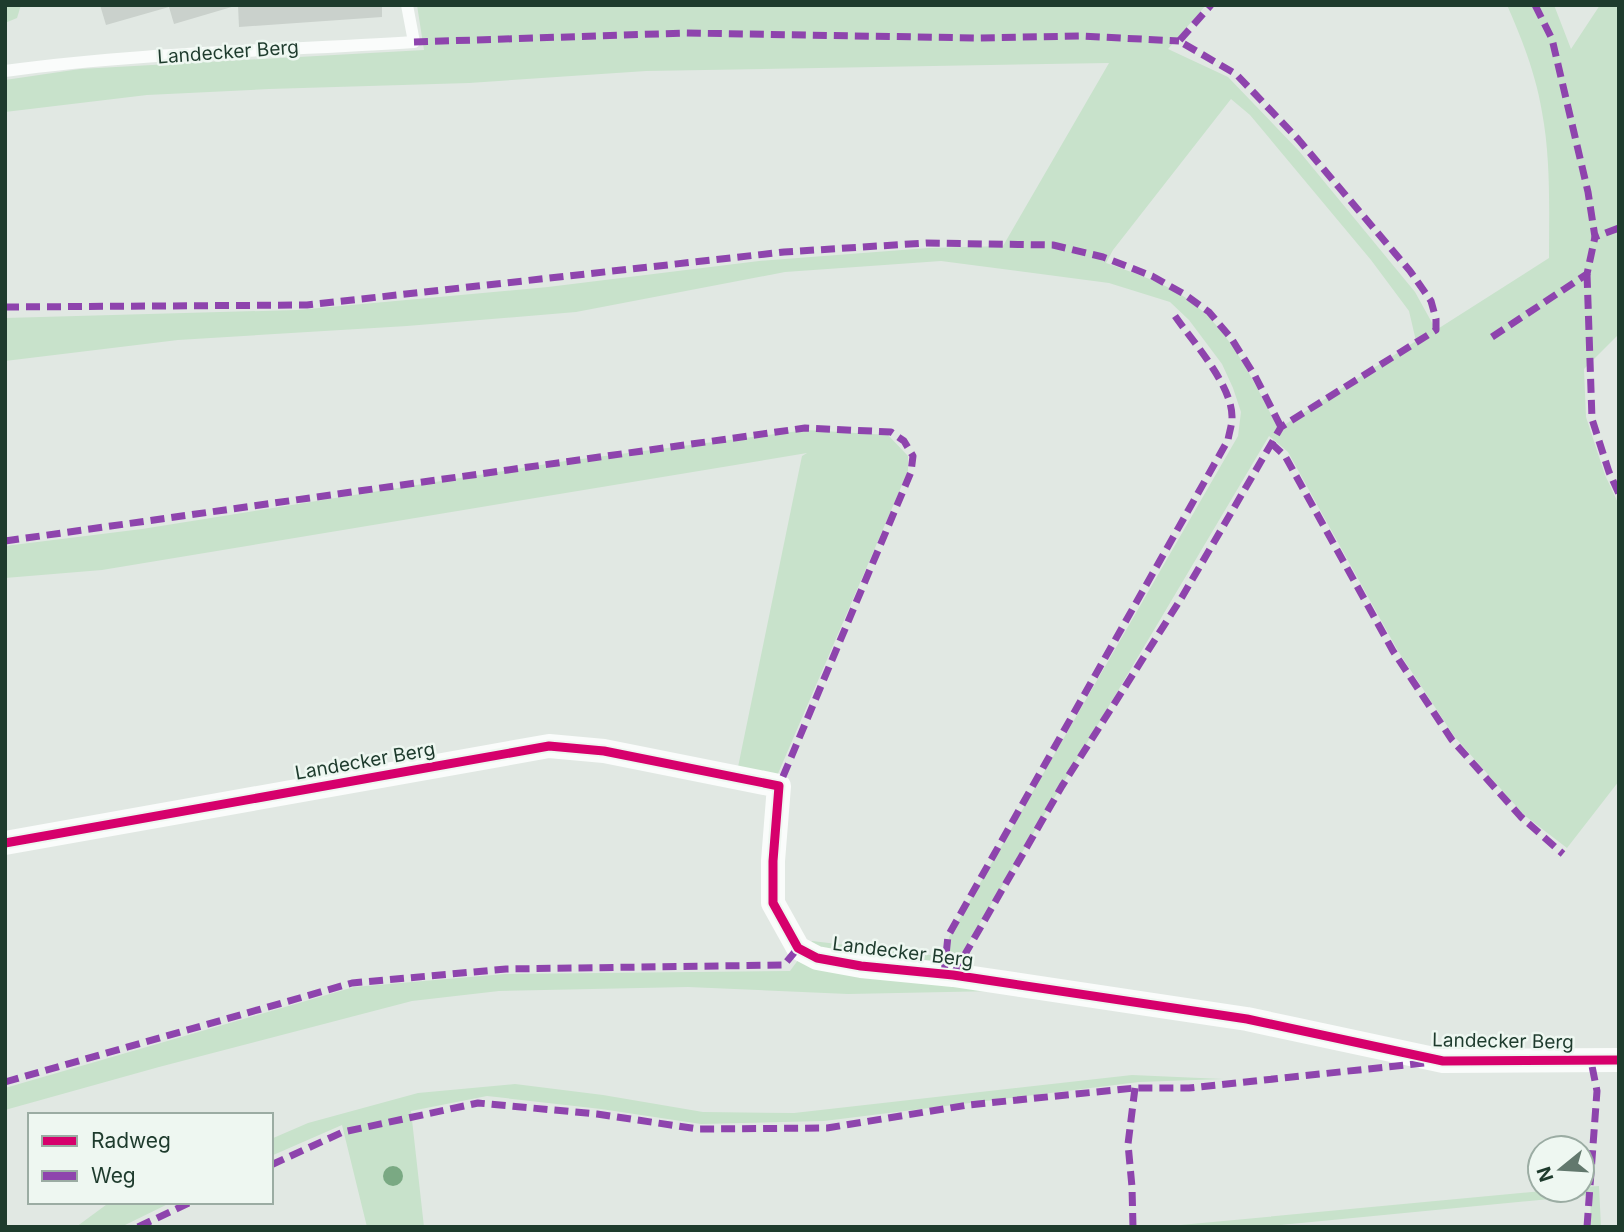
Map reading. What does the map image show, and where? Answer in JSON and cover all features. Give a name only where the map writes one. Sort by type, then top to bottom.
[{"type":"street","name":"Landecker Berg","points":[[5,843],[549,746],[604,751],[779,786],[773,861],[773,903],[798,948],[817,958],[861,967],[953,975],[1247,1019],[1443,1061],[1619,1060]]},
{"type":"lane","name":"Landecker Berg","points":[[5,71],[68,62],[414,42],[407,5]]},
{"type":"green space","points":[[5,5],[21,5],[17,18],[5,23]]},
{"type":"green space","points":[[417,5],[1206,5],[1168,49],[1228,77],[1299,151],[1415,292],[1436,330],[1549,258],[1545,130],[1528,57],[1507,5],[1554,5],[1571,49],[1600,5],[1619,5],[1619,334],[1584,369],[1586,417],[1605,475],[1619,505],[1619,781],[1567,848],[1524,815],[1454,736],[1398,651],[1288,452],[1269,436],[947,979],[997,991],[848,994],[688,987],[499,991],[412,1001],[5,1110],[5,1088],[354,987],[505,974],[790,971],[812,941],[947,957],[949,937],[1238,436],[1241,412],[1222,364],[1189,320],[1170,302],[1109,283],[941,261],[785,272],[576,312],[407,326],[178,340],[5,361],[5,318],[297,310],[548,287],[759,261],[928,248],[1003,246],[1109,63],[646,71],[469,83],[147,95],[5,112],[5,80],[80,69],[424,50]],"holes":[[[1231,99],[1250,115],[1371,260],[1409,311],[1416,341],[1281,427],[1275,422],[1236,351],[1197,306],[1162,285],[1106,263],[1113,250]]]},
{"type":"green space","points":[[807,430],[888,435],[908,456],[908,471],[777,776],[738,767],[802,456],[807,453],[102,570],[5,578],[5,546],[142,529],[566,461]]},
{"type":"green space","points":[[1132,1075],[1223,1079],[1139,1082],[824,1121],[701,1124],[487,1096],[411,1111],[424,1227],[367,1227],[342,1125],[273,1155],[273,1138],[308,1123],[418,1093],[515,1084],[703,1112],[794,1113]]},
{"type":"green space","points":[[1596,1186],[1599,1186],[1601,1227],[1590,1227],[1591,1204],[1596,1204]]},
{"type":"green space","points":[[1526,1193],[1526,1201],[1260,1227],[1159,1227]]},
{"type":"green space","points":[[107,1204],[168,1204],[121,1227],[76,1227]]},
{"type":"building","points":[[100,5],[235,6],[174,24],[169,7],[106,25]]},
{"type":"building","points":[[238,5],[382,5],[382,17],[239,27]]},
{"type":"marked path","points":[[953,975],[1062,786],[1182,597],[1281,427],[1436,330],[1431,301],[1410,271],[1298,139],[1236,74],[1179,41],[1211,5]]},
{"type":"marked path","points":[[1535,5],[1552,39],[1588,192],[1595,237],[1619,228]]},
{"type":"marked path","points":[[414,42],[686,33],[977,38],[1081,36],[1179,41]]},
{"type":"marked path","points":[[1492,337],[1587,274],[1595,237]]},
{"type":"marked path","points":[[5,307],[307,305],[784,252],[926,243],[1053,245],[1103,257],[1152,276],[1209,312],[1231,338],[1255,376],[1281,427]]},
{"type":"marked path","points":[[1587,274],[1592,419],[1619,494]]},
{"type":"marked path","points":[[944,974],[948,936],[1228,440],[1232,418],[1226,392],[1211,365],[1175,316]]},
{"type":"marked path","points":[[5,541],[805,428],[891,432],[904,441],[913,456],[911,472],[779,786]]},
{"type":"marked path","points":[[1271,443],[1285,456],[1393,651],[1452,740],[1521,817],[1563,854]]},
{"type":"marked path","points":[[5,1082],[352,983],[506,969],[784,965],[798,948]]},
{"type":"marked path","points":[[1587,1227],[1597,1091],[1591,1061]]},
{"type":"marked path","points":[[273,1164],[343,1132],[478,1103],[597,1114],[698,1129],[827,1128],[968,1105],[1135,1088],[1189,1088],[1424,1063]]},
{"type":"marked path","points":[[1133,1227],[1128,1144],[1135,1088]]},
{"type":"marked path","points":[[138,1227],[187,1204]]},
{"type":"cycle path","points":[[5,843],[549,746],[604,751],[779,786],[773,861],[773,903],[798,948],[817,958],[861,966],[953,975],[1247,1019],[1443,1061],[1619,1060]]}]
